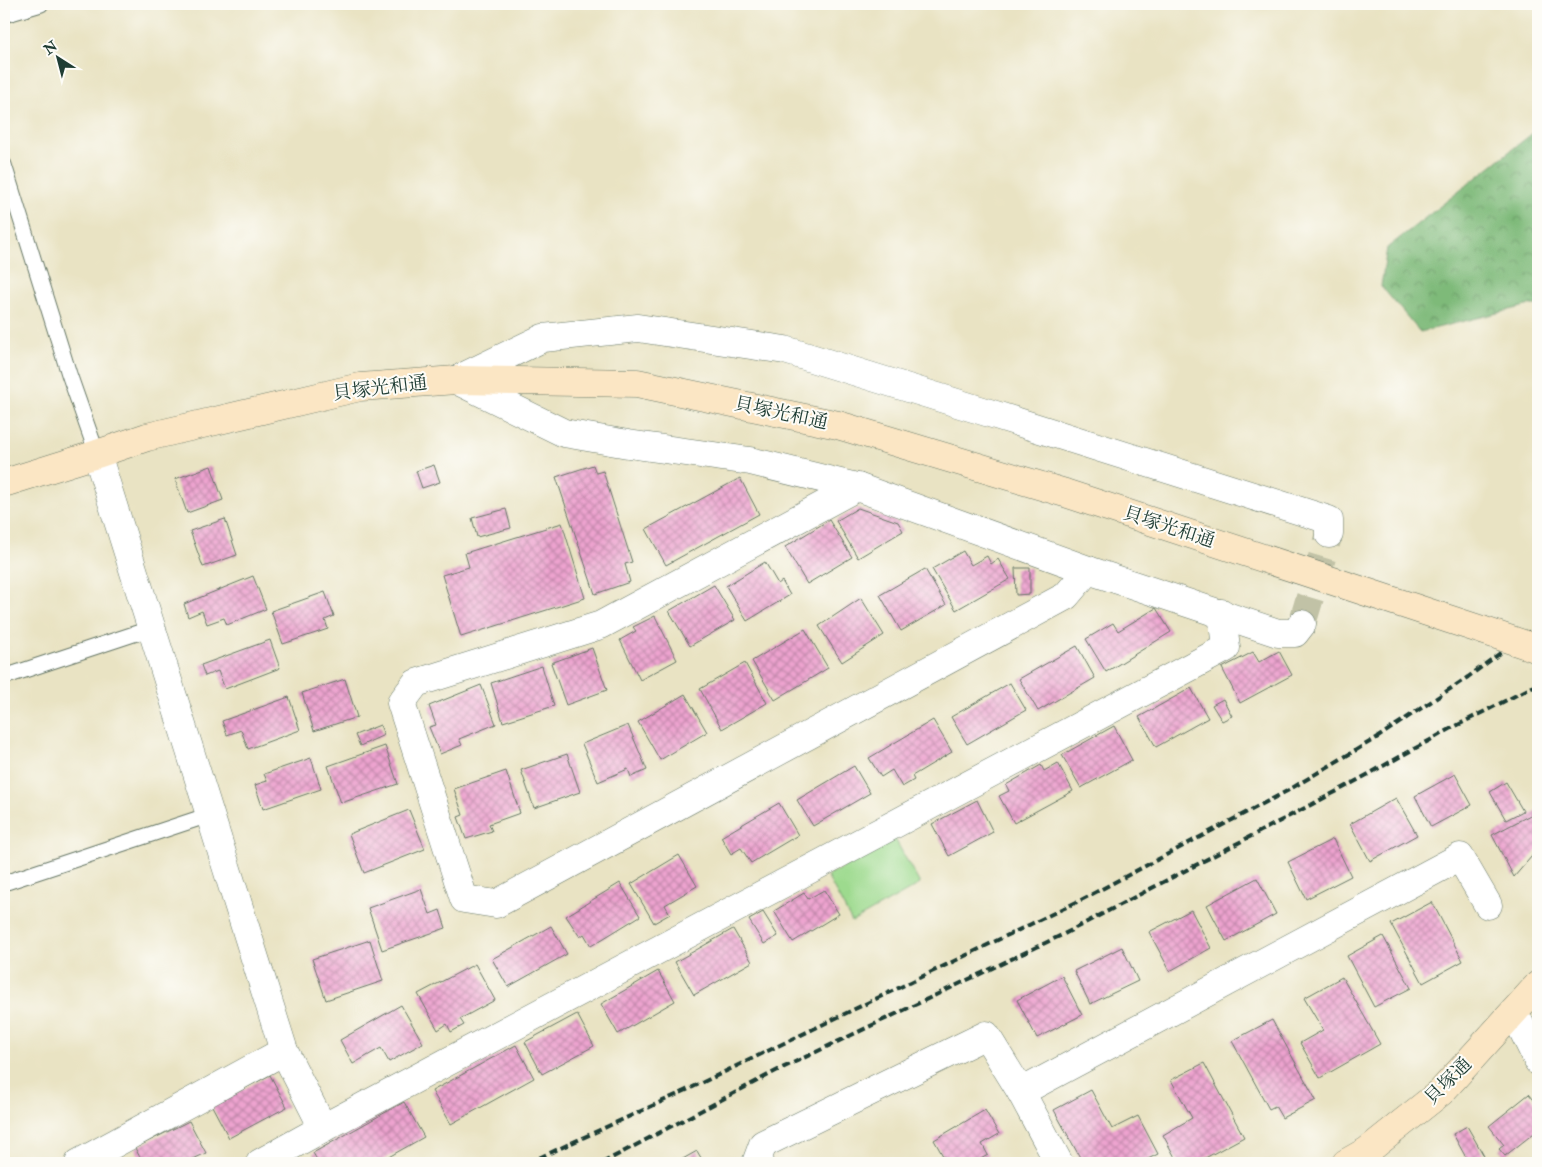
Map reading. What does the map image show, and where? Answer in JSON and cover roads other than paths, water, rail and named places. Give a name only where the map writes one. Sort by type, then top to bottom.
[{"type":"street","points":[[456,380],[543,338],[638,328],[785,350],[1329,520],[1329,534]]},
{"type":"street","name":"貝塚光和通","points":[[4,483],[147,436],[360,386],[456,380],[637,383],[838,425],[1065,493],[1538,649]]},
{"type":"street","points":[[456,380],[564,433],[750,461],[857,487],[1088,570],[1278,633],[1295,633],[1302,624]]},
{"type":"street","points":[[97,454],[284,1051],[324,1128]]},
{"type":"street","points":[[857,487],[602,625],[416,683],[401,703],[464,899],[496,904],[1066,596],[1088,570]]},
{"type":"street","points":[[260,1163],[1226,648],[1222,613]]},
{"type":"street","points":[[1021,1092],[1460,857],[1488,904]]},
{"type":"street","name":"貝塚通","points":[[1346,1163],[1367,1151],[1441,1092],[1538,985]]},
{"type":"street","points":[[1514,1012],[1538,1061]]},
{"type":"street","points":[[756,1163],[763,1144],[986,1035],[1021,1092],[1059,1163]]},
{"type":"street","points":[[79,1163],[284,1051]]},
{"type":"lane","points":[[4,15],[41,4]]},
{"type":"lane","points":[[4,165],[69,374],[97,454]]},
{"type":"lane","points":[[4,676],[152,628]]},
{"type":"lane","points":[[4,883],[210,815]]},
{"type":"tunnel","points":[[1302,624],[1329,534]]},
{"type":"railway","points":[[528,1163],[691,1088],[1081,900],[1287,791],[1378,737],[1468,677],[1538,625]]},
{"type":"railway","points":[[602,1163],[776,1071],[1064,934],[1538,684]]}]
